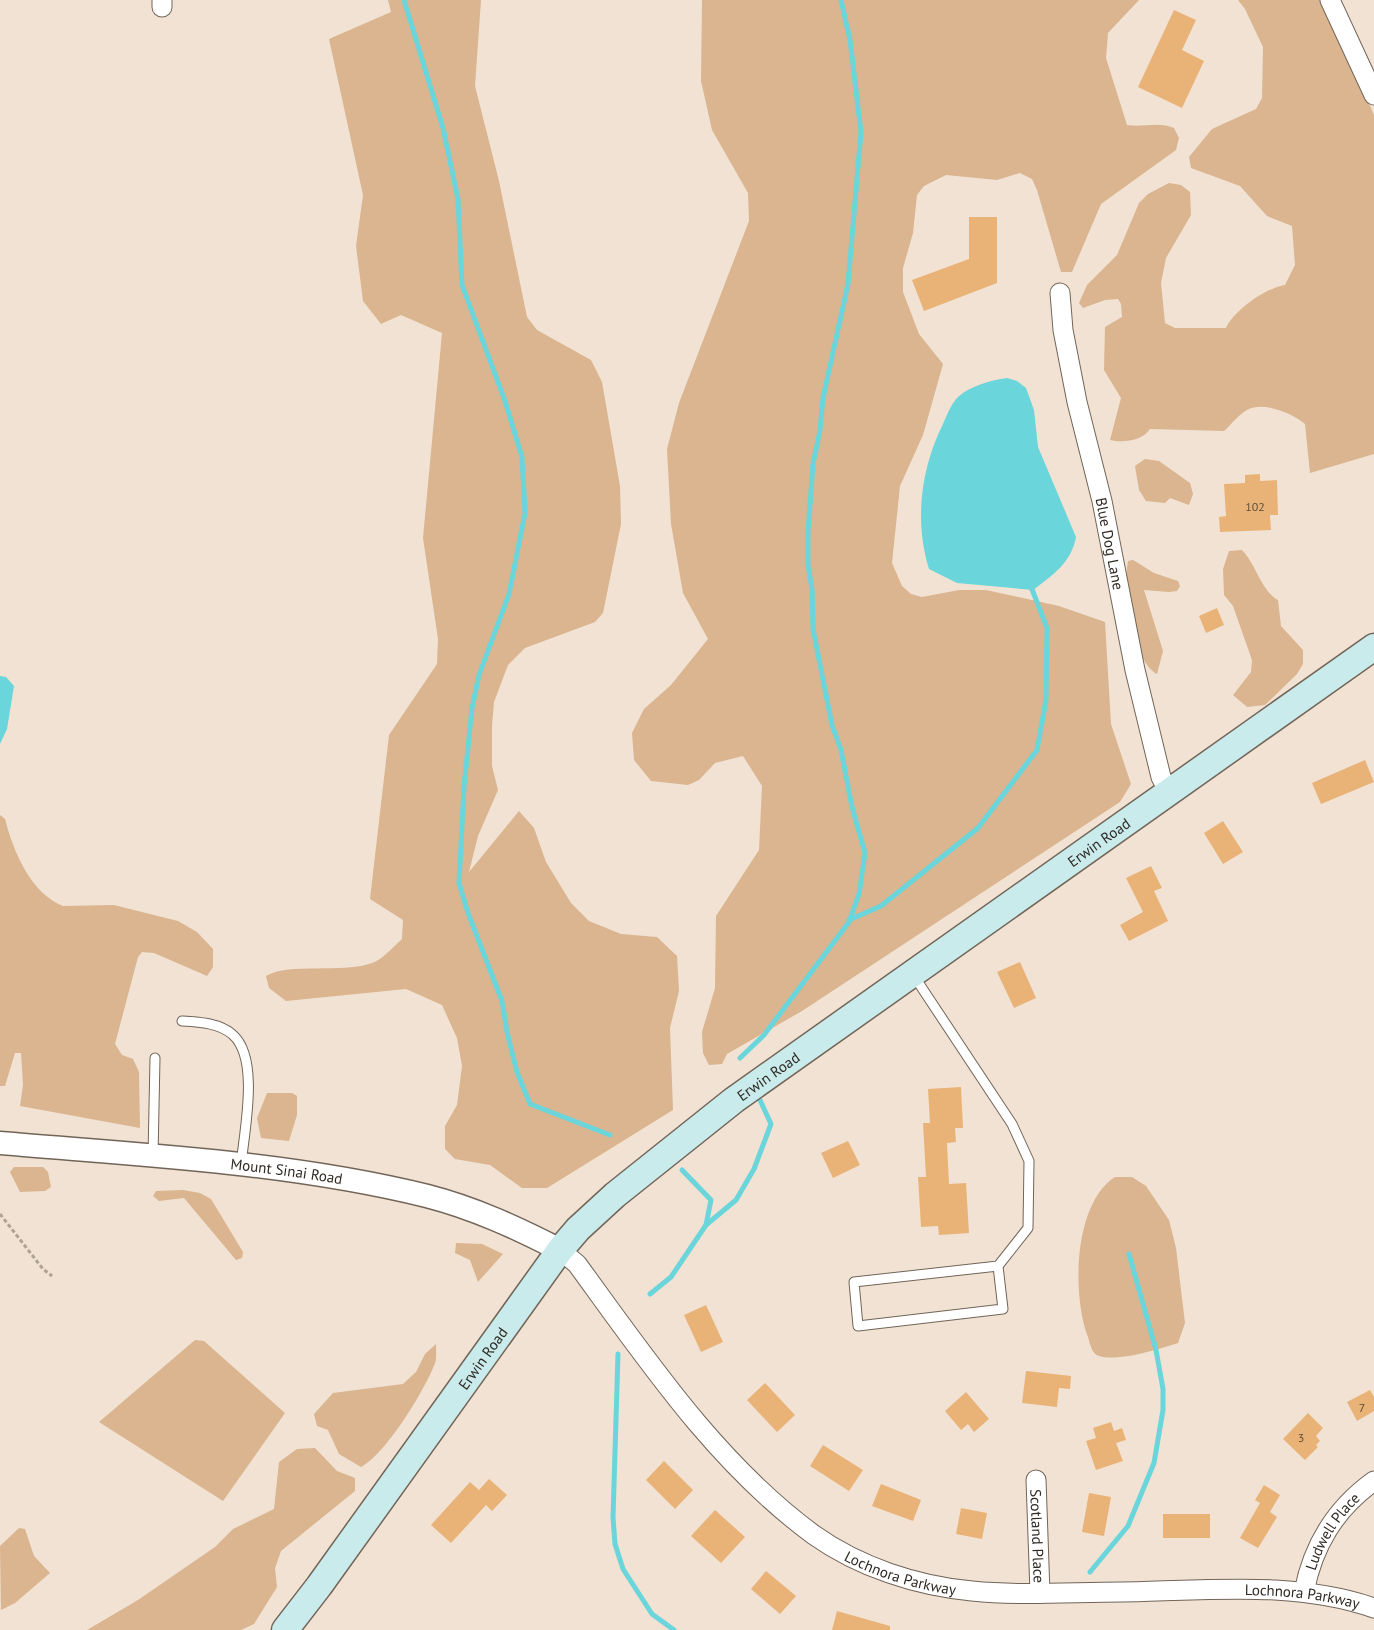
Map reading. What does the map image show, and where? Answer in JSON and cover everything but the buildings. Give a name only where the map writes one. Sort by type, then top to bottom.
[{"type":"main road","name":"Erwin Road","points":[[285,1630],[319,1586],[466,1378],[560,1250],[595,1212],[734,1100],[1374,647]]},
{"type":"street","points":[[1330,0],[1374,95]]},
{"type":"street","name":"Blue Dog Lane","points":[[1060,293],[1062,330],[1102,501],[1135,670],[1161,777],[1169,792]]},
{"type":"street","name":"Mount Sinai Road","points":[[0,1143],[241,1165],[331,1178],[427,1196],[519,1229],[560,1250]]},
{"type":"street","name":"Lochnora Parkway","points":[[560,1250],[577,1264],[689,1413],[754,1484],[815,1536],[866,1564],[899,1576],[972,1591],[1040,1593],[1252,1590],[1304,1592],[1358,1602],[1374,1608]]},
{"type":"street","name":"Scotland Place","points":[[1036,1480],[1040,1593]]},
{"type":"street","name":"Ludwell Place","points":[[1304,1592],[1308,1570],[1325,1530],[1358,1493],[1374,1481]]},
{"type":"lane","points":[[912,974],[1012,1124],[1029,1161],[1028,1228],[998,1266],[1003,1309],[858,1326],[854,1282],[998,1266]]},
{"type":"lane","points":[[182,1020],[210,1023],[233,1034],[245,1050],[248,1072],[241,1165]]},
{"type":"lane","points":[[153,1156],[155,1058]]},
{"type":"path","points":[[0,1214],[43,1269],[52,1276]]},
{"type":"shaded area","points":[[388,0],[481,0],[475,86],[499,181],[527,317],[537,330],[591,360],[602,382],[620,486],[621,524],[603,613],[595,622],[525,648],[508,665],[494,702],[492,726],[492,766],[498,790],[478,836],[469,872],[519,811],[534,828],[546,862],[571,903],[589,921],[621,934],[657,937],[677,956],[679,991],[670,1028],[673,1110],[547,1188],[522,1188],[490,1165],[455,1159],[445,1149],[445,1126],[457,1105],[462,1066],[457,1038],[442,1005],[406,989],[286,1001],[269,988],[266,976],[288,970],[346,968],[372,963],[384,956],[402,939],[403,920],[370,899],[389,735],[437,664],[438,639],[423,538],[442,333],[401,315],[381,324],[363,301],[356,246],[363,195],[329,39],[391,12]]},
{"type":"shaded area","points":[[702,0],[1139,0],[1108,33],[1106,58],[1127,125],[1168,126],[1174,128],[1179,138],[1176,150],[1101,204],[1072,272],[1061,272],[1037,190],[1032,179],[1020,173],[997,180],[946,175],[924,186],[917,195],[913,233],[903,268],[903,292],[919,334],[943,364],[923,435],[900,486],[892,563],[902,586],[911,594],[922,597],[959,590],[986,590],[1059,606],[1105,622],[1111,724],[1131,784],[1120,802],[802,1011],[727,1054],[722,1064],[709,1065],[703,1053],[702,1032],[715,988],[716,916],[759,850],[762,786],[743,756],[715,763],[699,780],[688,785],[651,781],[634,760],[632,733],[644,709],[671,685],[708,639],[683,593],[671,524],[667,449],[679,403],[749,221],[748,193],[712,130],[701,81]]},
{"type":"shaded area","points":[[1238,0],[1324,0],[1374,115],[1374,454],[1310,473],[1305,424],[1285,412],[1269,408],[1261,407],[1247,410],[1224,431],[1150,429],[1137,439],[1110,440],[1121,398],[1104,370],[1105,327],[1122,317],[1121,304],[1118,299],[1105,300],[1083,308],[1079,303],[1087,285],[1117,255],[1139,203],[1148,194],[1169,183],[1181,185],[1190,192],[1191,215],[1166,258],[1161,283],[1165,323],[1175,328],[1226,328],[1236,314],[1251,301],[1269,290],[1285,285],[1295,265],[1292,226],[1267,216],[1240,186],[1191,168],[1189,157],[1212,129],[1256,109],[1262,98],[1263,47],[1245,9]]},
{"type":"shaded area","points":[[1145,459],[1159,461],[1190,483],[1193,494],[1189,505],[1170,498],[1165,503],[1146,501],[1139,490],[1135,466]]},
{"type":"shaded area","points":[[1242,550],[1267,590],[1278,600],[1281,626],[1303,650],[1303,664],[1297,674],[1265,705],[1247,707],[1233,695],[1251,672],[1252,660],[1233,606],[1224,595],[1223,569],[1229,551]]},
{"type":"shaded area","points":[[1133,560],[1154,573],[1178,581],[1180,586],[1177,591],[1169,592],[1144,590],[1163,651],[1157,674],[1148,666],[1141,654],[1131,622],[1128,605],[1127,573],[1128,561]]},
{"type":"shaded area","points":[[0,815],[5,819],[18,857],[32,881],[51,900],[63,906],[114,905],[178,921],[197,932],[213,949],[213,967],[207,976],[154,953],[142,952],[138,957],[115,1044],[122,1055],[133,1059],[139,1072],[140,1128],[20,1106],[23,1085],[21,1053],[15,1053],[5,1086],[0,1086]]},
{"type":"shaded area","points":[[267,1093],[292,1093],[297,1096],[297,1115],[289,1141],[261,1138],[257,1118]]},
{"type":"shaded area","points":[[14,1167],[43,1167],[48,1172],[51,1187],[45,1191],[20,1192],[10,1172]]},
{"type":"shaded area","points":[[1115,1177],[1132,1177],[1146,1186],[1169,1220],[1176,1248],[1185,1323],[1178,1343],[1139,1354],[1107,1357],[1097,1355],[1091,1346],[1083,1319],[1078,1275],[1084,1229],[1091,1208],[1101,1190]]},
{"type":"shaded area","points":[[183,1190],[200,1193],[211,1199],[243,1252],[242,1258],[236,1260],[184,1198],[159,1201],[153,1196],[156,1191]]},
{"type":"shaded area","points":[[456,1243],[482,1244],[503,1254],[478,1282],[470,1260],[455,1253]]},
{"type":"shaded area","points":[[195,1340],[204,1341],[285,1413],[223,1501],[99,1422]]},
{"type":"shaded area","points":[[436,1344],[436,1361],[423,1389],[404,1420],[382,1449],[361,1467],[339,1454],[328,1430],[317,1426],[314,1414],[333,1393],[403,1384],[416,1372],[425,1354]]},
{"type":"shaded area","points":[[315,1448],[337,1471],[355,1478],[355,1491],[281,1551],[275,1568],[277,1587],[254,1624],[241,1630],[87,1630],[138,1600],[215,1547],[233,1529],[274,1509],[279,1462],[297,1449]]},
{"type":"shaded area","points":[[19,1528],[25,1529],[34,1556],[50,1573],[15,1603],[1,1610],[0,1546]]},
{"type":"water","points":[[1007,378],[1017,381],[1026,388],[1034,410],[1038,447],[1076,537],[1070,554],[1060,568],[1033,590],[957,583],[929,569],[924,551],[921,514],[925,477],[935,441],[951,406],[958,397],[968,390],[988,382]]},
{"type":"water","points":[[0,676],[6,677],[14,686],[7,729],[0,744]]},
{"type":"waterway","points":[[404,0],[443,128],[458,199],[462,285],[505,401],[522,457],[525,513],[509,594],[479,675],[472,708],[464,787],[459,883],[468,913],[502,1001],[507,1032],[517,1072],[530,1104],[610,1135]]},
{"type":"waterway","points":[[740,1058],[764,1035],[849,922],[859,894],[865,853],[852,807],[841,750],[832,725],[813,629],[812,589],[808,565],[808,533],[813,464],[820,430],[823,398],[848,284],[861,132],[850,40],[841,0]]},
{"type":"waterway","points":[[849,920],[881,906],[978,828],[1037,750],[1046,700],[1047,628],[1030,584]]},
{"type":"waterway","points":[[650,1294],[671,1277],[706,1225],[736,1200],[754,1169],[771,1124],[760,1100]]},
{"type":"waterway","points":[[682,1170],[711,1200],[706,1225]]},
{"type":"waterway","points":[[1090,1572],[1128,1526],[1154,1463],[1163,1410],[1163,1389],[1156,1350],[1129,1254]]},
{"type":"waterway","points":[[618,1354],[613,1517],[615,1544],[623,1569],[652,1614],[674,1630]]}]
